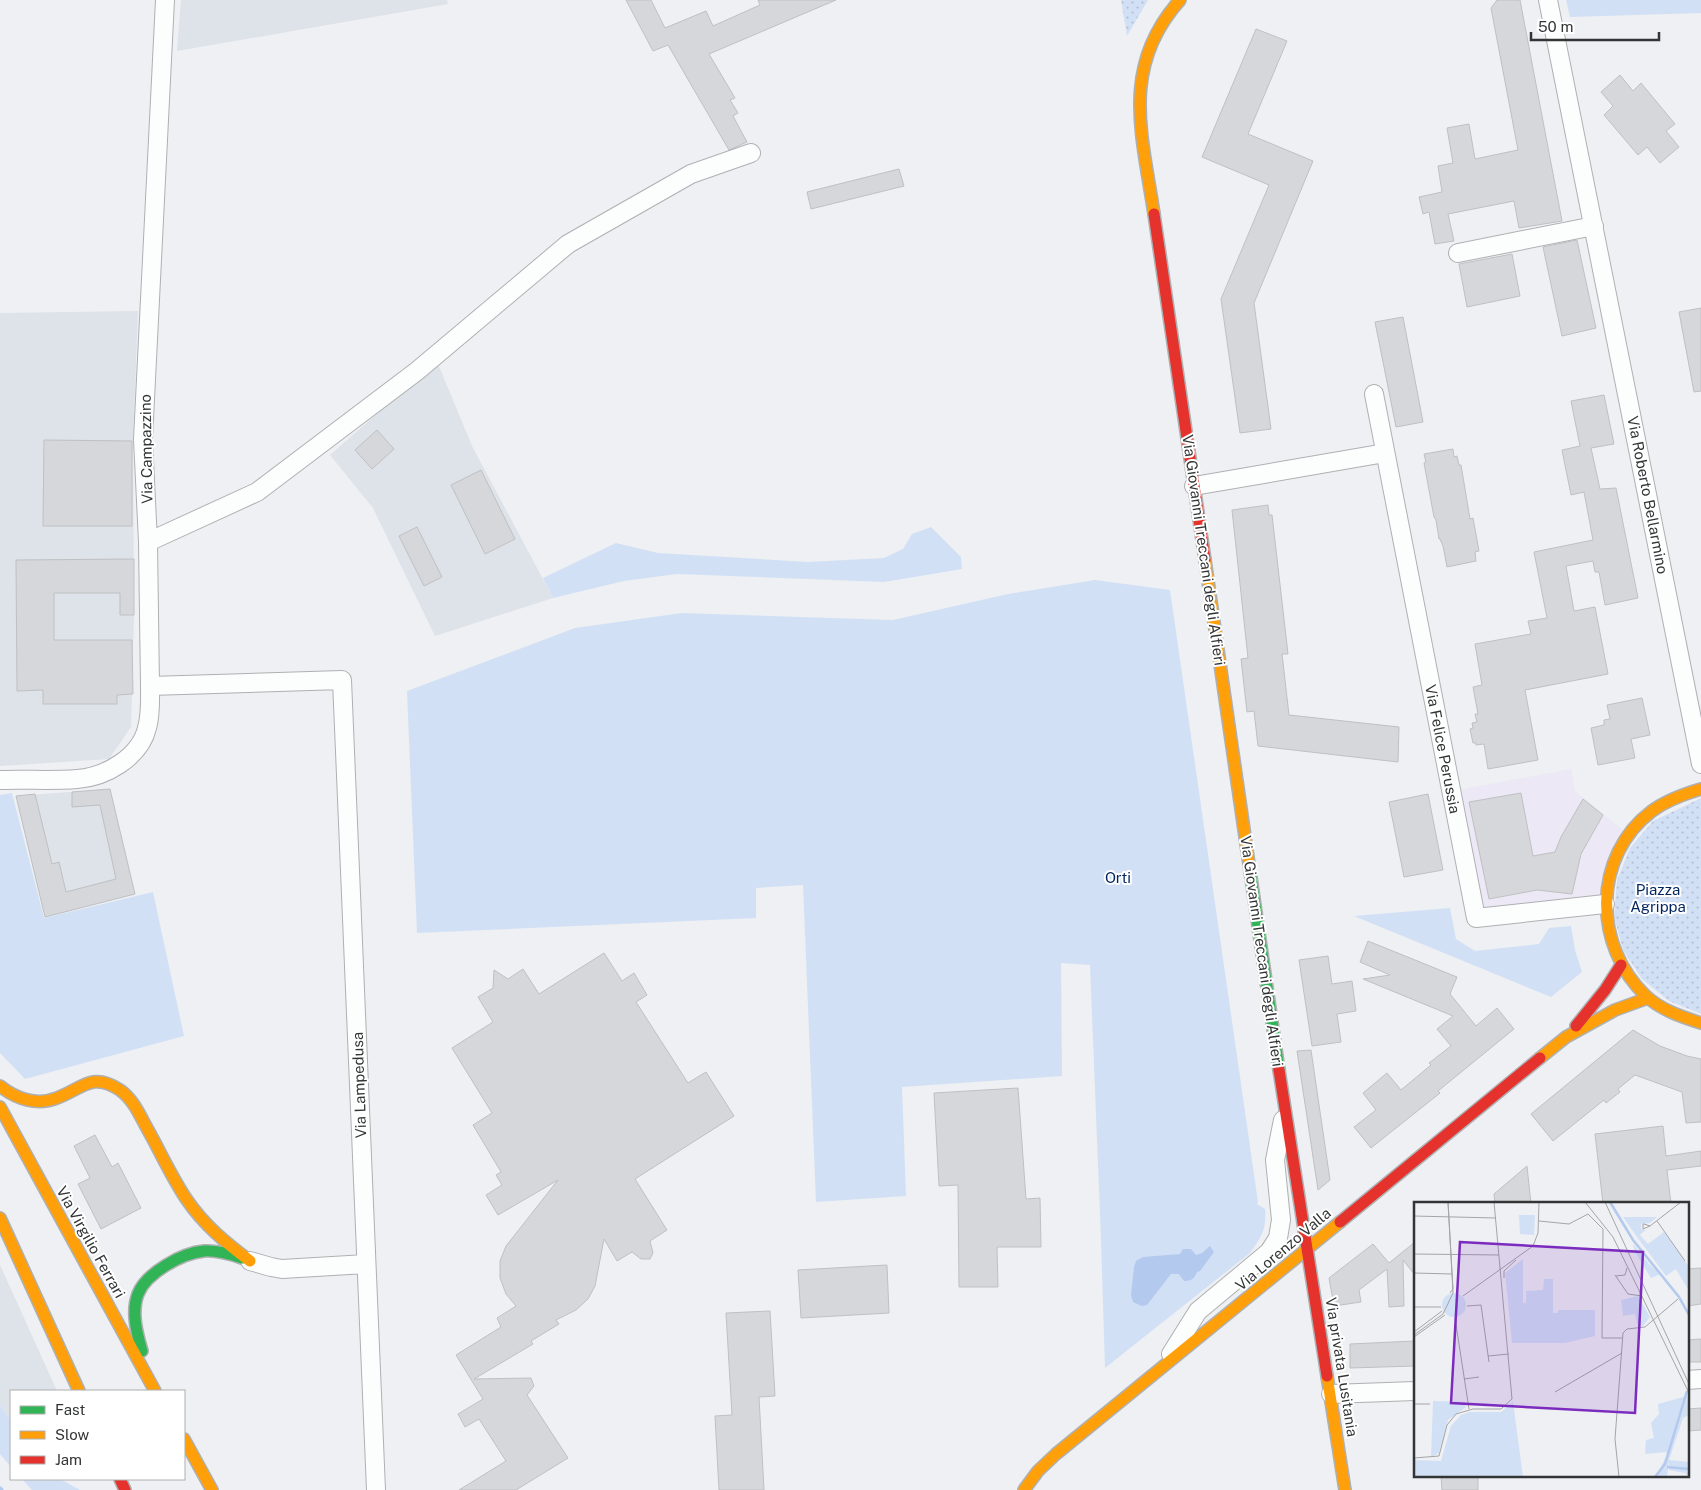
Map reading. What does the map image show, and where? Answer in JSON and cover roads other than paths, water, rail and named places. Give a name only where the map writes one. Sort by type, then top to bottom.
[{"type":"main road","name":"Via Giovanni Treccani degli Alfieri","points":[[1180,0],[1166,16],[1149,47],[1141,73],[1139,97],[1145,152],[1307,1249]]},
{"type":"main road","points":[[1701,789],[1675,797],[1662,804],[1634,829],[1614,861],[1606,890],[1607,927],[1611,942],[1621,965],[1631,980],[1648,998],[1675,1015],[1701,1023]]},
{"type":"main road","name":"Via Lorenzo Valla","points":[[1566,1037],[1605,990],[1621,965]]},
{"type":"main road","name":"Via Lorenzo Valla","points":[[1024,1490],[1038,1471],[1056,1454],[1566,1037],[1615,1010],[1648,998]]},
{"type":"main road","points":[[0,1086],[7,1093],[38,1102],[56,1099],[85,1084],[97,1082],[111,1084],[124,1091],[133,1102],[186,1199],[198,1216],[223,1242],[250,1261]]},
{"type":"main road","name":"Via Virgilio Ferrari","points":[[0,1107],[155,1390]]},
{"type":"main road","points":[[0,1218],[79,1390]]},
{"type":"main road","name":"Via privata Lusitania","points":[[1307,1249],[1345,1490]]},
{"type":"main road","points":[[156,1390],[138,1338],[135,1319],[135,1305],[141,1287],[153,1274],[188,1254],[204,1251],[220,1252],[250,1261]]},
{"type":"main road","points":[[185,1441],[212,1490]]},
{"type":"street","name":"Via Campazzino","points":[[0,780],[79,780],[110,771],[136,750],[147,729],[150,686],[148,542],[143,439],[165,0]]},
{"type":"street","name":"Via Roberto Bellarmino","points":[[1548,0],[1701,764]]},
{"type":"street","points":[[148,542],[257,492],[417,371],[568,244],[691,174],[751,152]]},
{"type":"street","points":[[1458,254],[1594,226]]},
{"type":"street","name":"Via Felice Perussia","points":[[1374,394],[1476,918],[1606,904]]},
{"type":"street","points":[[1194,486],[1385,452]]},
{"type":"street","name":"Via Lampedusa","points":[[150,686],[342,680],[376,1490]]},
{"type":"street","name":"Via Giovanni Treccani degli Alfieri","points":[[1163,1366],[1198,1311],[1274,1246],[1281,1220],[1275,1160],[1285,1110]]},
{"type":"street","points":[[250,1261],[282,1269],[366,1264]]},
{"type":"street","points":[[1688,1380],[1701,1379]]},
{"type":"street","points":[[1331,1394],[1414,1391]]},
{"type":"water","points":[[1210,1246],[1214,1252],[1192,1279],[1184,1281],[1179,1274],[1171,1274],[1147,1305],[1142,1306],[1133,1302],[1131,1295],[1136,1261],[1143,1257],[1180,1254],[1183,1249],[1191,1249],[1196,1255],[1202,1253]]},
{"type":"park label","name":"Orti","points":[[1118,877]]},
{"type":"park label","name":"Piazza Agrippa","points":[[1658,898]]}]
